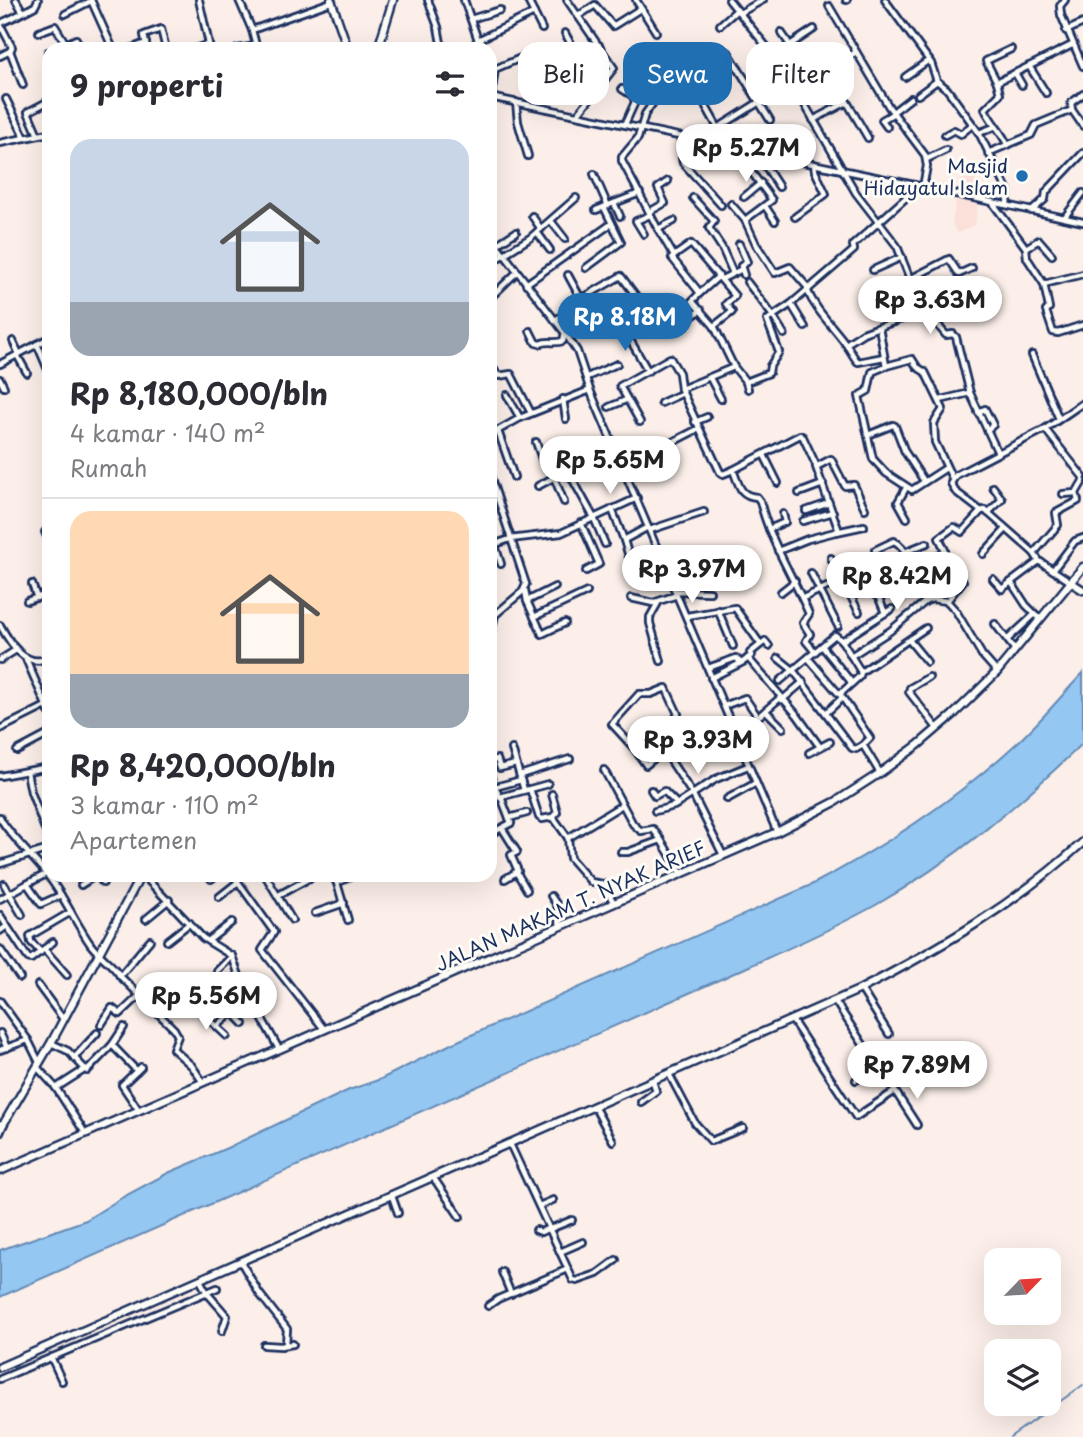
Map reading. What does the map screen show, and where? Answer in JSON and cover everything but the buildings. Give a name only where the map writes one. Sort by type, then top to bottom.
[{"type":"street","points":[[16,0],[23,12]]},
{"type":"street","points":[[23,85],[10,51],[12,47],[1,23],[37,4],[38,0]]},
{"type":"street","points":[[65,14],[91,0],[110,42]]},
{"type":"street","points":[[200,0],[209,42]]},
{"type":"street","points":[[239,0],[255,42]]},
{"type":"street","points":[[380,42],[393,0]]},
{"type":"street","points":[[428,0],[441,42]]},
{"type":"street","points":[[464,0],[479,40],[534,13]]},
{"type":"street","points":[[567,0],[596,42]]},
{"type":"street","points":[[720,25],[738,12],[763,0]]},
{"type":"street","points":[[885,0],[929,60],[937,81],[953,96],[979,133],[1008,191],[1007,205]]},
{"type":"street","points":[[1065,0],[1060,9],[1066,31],[1083,66]]},
{"type":"street","points":[[252,30],[331,1],[346,42]]},
{"type":"street","points":[[528,1],[542,29]]},
{"type":"street","points":[[732,1],[764,42]]},
{"type":"street","points":[[578,16],[595,5],[613,26],[639,4],[656,32]]},
{"type":"street","points":[[746,382],[769,373],[770,366],[778,355],[779,348],[767,322],[854,250],[853,245],[921,186],[927,159],[893,112],[829,6]]},
{"type":"street","points":[[471,19],[500,10]]},
{"type":"street","points":[[1066,31],[1083,23]]},
{"type":"street","points":[[39,33],[55,26],[65,42]]},
{"type":"street","points":[[146,42],[144,35],[161,29],[164,42]]},
{"type":"street","points":[[794,42],[814,29]]},
{"type":"street","points":[[781,32],[788,42]]},
{"type":"street","points":[[565,33],[570,42]]},
{"type":"street","points":[[996,82],[1072,45]]},
{"type":"street","points":[[1007,144],[985,109],[1000,94],[986,61],[1011,49]]},
{"type":"street","points":[[0,56],[10,51]]},
{"type":"street","points":[[497,66],[518,58]]},
{"type":"street","points":[[732,58],[746,81]]},
{"type":"street","points":[[905,77],[929,60]]},
{"type":"street","points":[[1029,66],[1046,93]]},
{"type":"street","points":[[1015,73],[1022,85]]},
{"type":"street","points":[[918,96],[937,81]]},
{"type":"street","points":[[622,89],[633,96],[635,102],[625,124]]},
{"type":"street","points":[[1083,94],[1071,103],[1072,110],[1083,126]]},
{"type":"street","points":[[497,98],[1083,222]]},
{"type":"street","points":[[887,127],[882,120],[911,98]]},
{"type":"street","points":[[6,99],[25,138]]},
{"type":"street","points":[[516,102],[518,122],[528,156]]},
{"type":"street","points":[[38,135],[28,112],[42,105]]},
{"type":"street","points":[[577,115],[585,105]]},
{"type":"street","points":[[650,105],[637,141],[622,159],[649,214],[674,256],[672,258],[700,293]]},
{"type":"street","points":[[705,105],[718,128],[721,144]]},
{"type":"street","points":[[718,128],[754,105]]},
{"type":"street","points":[[761,105],[769,120]]},
{"type":"street","points":[[804,105],[856,193],[902,257],[910,279],[946,335],[953,334],[956,337],[970,393],[998,453]]},
{"type":"street","points":[[813,120],[841,105]]},
{"type":"street","points":[[849,105],[868,138]]},
{"type":"street","points":[[988,153],[1031,135],[1036,125],[1072,110]]},
{"type":"street","points":[[945,135],[954,130],[961,134],[972,125]]},
{"type":"street","points":[[979,133],[994,127]]},
{"type":"street","points":[[0,143],[42,134]]},
{"type":"street","points":[[695,139],[682,158],[682,163],[721,205]]},
{"type":"street","points":[[734,147],[772,198],[745,220]]},
{"type":"street","points":[[927,159],[946,150]]},
{"type":"street","points":[[756,152],[779,187]]},
{"type":"street","points":[[1032,211],[1083,153]]},
{"type":"street","points":[[795,217],[826,194],[814,164]]},
{"type":"street","points":[[586,268],[621,243],[611,224],[594,174]]},
{"type":"street","points":[[644,234],[636,221],[665,203],[658,188],[668,181]]},
{"type":"street","points":[[744,197],[761,183]]},
{"type":"street","points":[[596,210],[640,193]]},
{"type":"street","points":[[1064,218],[1083,193]]},
{"type":"street","points":[[497,258],[539,231],[576,198]]},
{"type":"street","points":[[693,198],[714,221],[709,228],[733,273]]},
{"type":"street","points":[[992,201],[1026,248],[1027,258],[1044,284],[1049,308],[1046,316],[1053,332],[1058,333],[1083,325]]},
{"type":"street","points":[[614,203],[620,216]]},
{"type":"street","points":[[731,204],[745,220],[756,244],[775,273],[792,268],[821,314],[858,362],[884,357]]},
{"type":"street","points":[[765,206],[775,220]]},
{"type":"street","points":[[532,216],[550,250]]},
{"type":"street","points":[[551,221],[565,239]]},
{"type":"street","points":[[658,229],[674,221]]},
{"type":"street","points":[[526,284],[611,224]]},
{"type":"street","points":[[497,244],[516,232]]},
{"type":"street","points":[[1026,248],[1039,240],[1052,255]]},
{"type":"street","points":[[674,256],[691,244],[735,296],[726,304],[732,312],[714,326]]},
{"type":"street","points":[[739,244],[747,262],[741,266],[744,275]]},
{"type":"street","points":[[497,246],[577,351],[590,390],[777,832]]},
{"type":"street","points":[[873,270],[902,257]]},
{"type":"street","points":[[910,279],[949,259],[959,274],[972,268]]},
{"type":"street","points":[[742,269],[721,278],[692,301],[714,326],[748,389]]},
{"type":"street","points":[[497,291],[517,272]]},
{"type":"street","points":[[1044,284],[1083,274]]},
{"type":"street","points":[[555,320],[582,304],[568,275]]},
{"type":"street","points":[[581,299],[621,276],[639,300]]},
{"type":"street","points":[[747,282],[774,316],[783,334]]},
{"type":"street","points":[[791,304],[805,327]]},
{"type":"street","points":[[846,344],[863,333],[930,309]]},
{"type":"street","points":[[680,325],[701,310]]},
{"type":"street","points":[[530,331],[538,344],[548,341],[556,343],[563,341],[565,333],[589,321],[603,334],[621,324],[648,371]]},
{"type":"street","points":[[879,327],[886,366]]},
{"type":"street","points":[[13,341],[27,373]]},
{"type":"street","points":[[0,364],[42,342]]},
{"type":"street","points":[[37,344],[42,356]]},
{"type":"street","points":[[1032,355],[1059,419]]},
{"type":"street","points":[[640,422],[620,386],[670,358],[679,373],[682,391],[698,429],[721,474],[800,435],[823,484],[839,531],[835,532]]},
{"type":"street","points":[[946,468],[912,490],[875,462],[859,396],[868,391],[872,372],[912,359],[925,372],[943,410],[934,423],[935,442],[952,479],[955,491],[988,513],[1034,553],[1039,561],[1083,590]]},
{"type":"street","points":[[587,377],[617,364]]},
{"type":"street","points":[[661,403],[734,367]]},
{"type":"street","points":[[497,374],[511,374],[531,413]]},
{"type":"street","points":[[710,378],[721,399]]},
{"type":"street","points":[[0,379],[4,387]]},
{"type":"street","points":[[514,477],[498,432],[520,418],[590,390]]},
{"type":"street","points":[[940,400],[970,393]]},
{"type":"street","points":[[507,395],[520,418]]},
{"type":"street","points":[[563,399],[566,419]]},
{"type":"street","points":[[608,407],[626,400]]},
{"type":"street","points":[[952,479],[1045,429],[1083,404]]},
{"type":"street","points":[[978,412],[985,409],[988,411],[993,425],[987,430]]},
{"type":"street","points":[[695,422],[708,417]]},
{"type":"street","points":[[868,435],[895,426],[905,452],[924,481]]},
{"type":"street","points":[[624,467],[698,429]]},
{"type":"street","points":[[624,467],[698,429]]},
{"type":"street","points":[[1034,553],[1058,525],[1056,513],[1078,501],[1076,493],[1083,479],[1045,429]]},
{"type":"street","points":[[536,442],[543,462],[561,459],[594,517],[605,544]]},
{"type":"street","points":[[646,445],[649,454]]},
{"type":"street","points":[[656,451],[660,462],[664,463]]},
{"type":"street","points":[[764,455],[778,483]]},
{"type":"street","points":[[816,465],[831,459],[845,486],[854,485],[865,509]]},
{"type":"street","points":[[538,486],[568,470]]},
{"type":"street","points":[[733,470],[742,492],[760,501],[786,570],[795,580],[809,614],[803,623],[810,634],[806,641],[815,652]]},
{"type":"street","points":[[554,477],[564,502]]},
{"type":"street","points":[[799,493],[823,484]]},
{"type":"street","points":[[988,513],[1002,499],[993,487]]},
{"type":"street","points":[[906,488],[898,502],[907,517]]},
{"type":"street","points":[[1063,494],[1076,493]]},
{"type":"street","points":[[497,497],[524,576],[527,601],[542,634],[565,623]]},
{"type":"street","points":[[497,544],[510,539],[551,536],[637,498]]},
{"type":"street","points":[[806,511],[829,503]]},
{"type":"street","points":[[612,509],[632,567]]},
{"type":"street","points":[[876,596],[930,564],[945,550],[939,538],[954,527],[962,532],[981,510]]},
{"type":"street","points":[[624,540],[649,529],[704,512]]},
{"type":"street","points":[[803,522],[833,512]]},
{"type":"street","points":[[769,530],[785,522],[783,514]]},
{"type":"street","points":[[581,523],[599,564],[586,571]]},
{"type":"street","points":[[778,551],[808,539],[863,526]]},
{"type":"street","points":[[983,554],[1005,530]]},
{"type":"street","points":[[1053,570],[1074,541],[1083,538]]},
{"type":"street","points":[[875,550],[897,541],[908,553],[926,601]]},
{"type":"street","points":[[885,613],[869,578],[927,543]]},
{"type":"street","points":[[497,556],[501,564]]},
{"type":"street","points":[[831,558],[859,612]]},
{"type":"street","points":[[993,579],[1002,589],[1039,561]]},
{"type":"street","points":[[890,567],[898,583]]},
{"type":"street","name":"JALAN MAKAM T. NYAK ARIEF","points":[[0,1171],[777,832],[835,802],[880,773],[937,729],[997,672],[1037,617],[1072,583],[1083,567]]},
{"type":"street","points":[[803,598],[868,568],[873,575]]},
{"type":"street","points":[[811,573],[838,626]]},
{"type":"street","points":[[692,592],[693,584],[719,578]]},
{"type":"street","points":[[781,592],[795,580]]},
{"type":"street","points":[[947,601],[963,581]]},
{"type":"street","points":[[1008,639],[1037,617],[1012,582]]},
{"type":"street","points":[[32,584],[37,598]]},
{"type":"street","points":[[527,601],[555,586]]},
{"type":"street","points":[[899,598],[921,587]]},
{"type":"street","points":[[497,611],[525,589]]},
{"type":"street","points":[[534,617],[587,592]]},
{"type":"street","points":[[631,598],[658,603],[676,593],[710,592]]},
{"type":"street","points":[[27,601],[42,596]]},
{"type":"street","points":[[852,656],[932,599],[947,601],[956,611],[969,638],[997,672]]},
{"type":"street","points":[[658,603],[650,617],[650,623],[661,661]]},
{"type":"street","points":[[687,616],[735,608],[759,642]]},
{"type":"street","points":[[842,641],[892,609]]},
{"type":"street","points":[[718,610],[733,646]]},
{"type":"street","points":[[995,624],[1015,650]]},
{"type":"street","points":[[0,625],[16,650],[37,662],[42,661]]},
{"type":"street","points":[[826,713],[861,672],[926,628]]},
{"type":"street","points":[[780,681],[835,635],[842,641],[861,672]]},
{"type":"street","points":[[909,640],[927,662]]},
{"type":"street","points":[[743,662],[765,641],[769,646]]},
{"type":"street","points":[[822,646],[852,683]]},
{"type":"street","points":[[0,660],[16,650]]},
{"type":"street","points":[[25,657],[41,692]]},
{"type":"street","points":[[708,668],[736,658],[741,663],[711,678]]},
{"type":"street","points":[[748,658],[820,747]]},
{"type":"street","points":[[778,659],[803,682],[852,748],[863,745],[870,738],[841,696],[808,658]]},
{"type":"street","points":[[909,692],[909,689],[929,677]]},
{"type":"street","points":[[724,706],[744,698],[757,716],[803,682]]},
{"type":"street","points":[[903,684],[937,729]]},
{"type":"street","points":[[668,690],[678,715],[670,727],[678,739],[665,752],[646,765],[634,748],[612,726],[620,713],[639,694],[668,690]]},
{"type":"street","points":[[0,729],[42,708]]},
{"type":"street","points":[[766,711],[783,728]]},
{"type":"street","points":[[18,751],[42,738]]},
{"type":"street","points":[[809,753],[830,742]]},
{"type":"street","points":[[863,745],[880,773]]},
{"type":"street","points":[[512,749],[520,777],[542,819],[553,817],[557,812],[552,794]]},
{"type":"street","points":[[665,752],[693,794],[723,855]]},
{"type":"street","points":[[497,759],[500,768],[516,764]]},
{"type":"street","points":[[497,785],[570,760]]},
{"type":"street","points":[[655,811],[677,804],[716,779],[748,766]]},
{"type":"street","points":[[0,776],[42,769]]},
{"type":"street","points":[[604,771],[636,828],[644,831],[653,829],[681,873]]},
{"type":"street","points":[[27,772],[42,821]]},
{"type":"street","points":[[727,799],[756,783]]},
{"type":"street","points":[[501,797],[548,784]]},
{"type":"street","points":[[651,790],[655,796],[664,791],[677,804]]},
{"type":"street","points":[[497,792],[511,823],[497,830]]},
{"type":"street","points":[[568,838],[622,805]]},
{"type":"street","points":[[509,818],[527,813]]},
{"type":"street","points":[[0,817],[1,823],[23,844],[42,869]]},
{"type":"street","points":[[553,817],[568,838],[570,858],[592,882],[604,885],[614,903]]},
{"type":"street","points":[[502,828],[517,852],[512,855],[517,873],[527,890]]},
{"type":"street","points":[[621,852],[661,840]]},
{"type":"street","points":[[0,1367],[72,1338],[241,1262],[395,1205],[434,1179],[596,1111],[835,1001],[863,992],[989,916],[1083,842]]},
{"type":"street","points":[[0,864],[42,851]]},
{"type":"street","points":[[505,878],[517,873]]},
{"type":"street","points":[[0,898],[42,876]]},
{"type":"street","points":[[52,882],[99,955],[117,968],[120,976],[177,1033],[173,1049],[192,1066],[202,1082]]},
{"type":"street","points":[[82,885],[86,882]]},
{"type":"street","points":[[0,1133],[2,1124],[64,1020],[138,882]]},
{"type":"street","points":[[150,882],[208,941],[232,956],[279,1049]]},
{"type":"street","points":[[269,882],[292,920]]},
{"type":"street","points":[[277,896],[302,882]]},
{"type":"street","points":[[219,897],[238,883],[274,932],[262,950],[324,1029]]},
{"type":"street","points":[[337,883],[348,920]]},
{"type":"street","points":[[4,884],[22,915]]},
{"type":"street","points":[[27,884],[41,904],[61,895]]},
{"type":"street","points":[[551,896],[557,905],[560,926]]},
{"type":"street","points":[[146,919],[169,900]]},
{"type":"street","points":[[315,913],[344,902]]},
{"type":"street","points":[[67,975],[31,942],[30,936],[71,912]]},
{"type":"street","points":[[0,915],[28,958],[54,942]]},
{"type":"street","points":[[208,941],[232,922]]},
{"type":"street","points":[[167,941],[190,923]]},
{"type":"street","points":[[0,931],[7,926]]},
{"type":"street","points":[[120,976],[139,957],[139,952],[150,940]]},
{"type":"street","points":[[0,949],[20,978]]},
{"type":"street","points":[[217,971],[232,956]]},
{"type":"street","points":[[38,985],[64,1020]]},
{"type":"street","points":[[863,992],[889,1034]]},
{"type":"street","points":[[215,994],[244,1024]]},
{"type":"street","points":[[101,1025],[112,1008],[120,1014],[140,995]]},
{"type":"street","points":[[217,1026],[251,997]]},
{"type":"street","points":[[0,1001],[27,1040],[38,1065],[85,1133]]},
{"type":"street","points":[[835,1001],[917,1125]]},
{"type":"street","points":[[200,1011],[227,1036]]},
{"type":"street","points":[[793,1021],[856,1117],[895,1091]]},
{"type":"street","points":[[56,1088],[84,1070],[89,1070],[124,1027]]},
{"type":"street","points":[[74,1058],[97,1032]]},
{"type":"street","points":[[0,1033],[7,1048]]},
{"type":"street","points":[[0,1050],[27,1040]]},
{"type":"street","points":[[51,1043],[68,1051],[84,1070]]},
{"type":"street","points":[[112,1045],[139,1069],[122,1085],[138,1110]]},
{"type":"street","points":[[856,1080],[877,1066]]},
{"type":"street","points":[[670,1075],[695,1123],[711,1141],[743,1128]]},
{"type":"street","points":[[641,1102],[654,1085]]},
{"type":"street","points":[[596,1111],[613,1141]]},
{"type":"street","points":[[512,1148],[573,1280],[597,1274],[616,1260]]},
{"type":"street","points":[[434,1179],[460,1217]]},
{"type":"street","points":[[538,1206],[552,1200]]},
{"type":"street","points":[[536,1230],[541,1232],[572,1220]]},
{"type":"street","points":[[561,1252],[583,1242]]},
{"type":"street","points":[[241,1262],[259,1293],[287,1329],[286,1345]]},
{"type":"street","points":[[488,1306],[568,1269]]},
{"type":"street","points":[[502,1272],[511,1294]]},
{"type":"street","points":[[201,1281],[206,1292],[227,1317],[222,1331]]},
{"type":"street","points":[[0,1379],[217,1289]]},
{"type":"street","points":[[72,1338],[75,1347]]},
{"type":"street","points":[[264,1345],[293,1343]]},
{"type":"street","points":[[51,1357],[62,1381]]},
{"type":"shaded area","points":[[962,170],[977,173],[974,191],[959,189]]},
{"type":"shaded area","points":[[956,198],[978,201],[975,225],[958,233],[952,225]]},
{"type":"water","points":[[1083,673],[1083,743],[985,830],[932,870],[876,905],[721,979],[0,1297],[0,1250],[86,1220],[168,1173],[811,885],[866,854],[919,821],[993,764],[1034,726]]},
{"type":"waterway","points":[[1010,1437],[1083,1385]]},
{"type":"place","name":"Masjid Hidayatul Islam","points":[[1022,176]]}]
